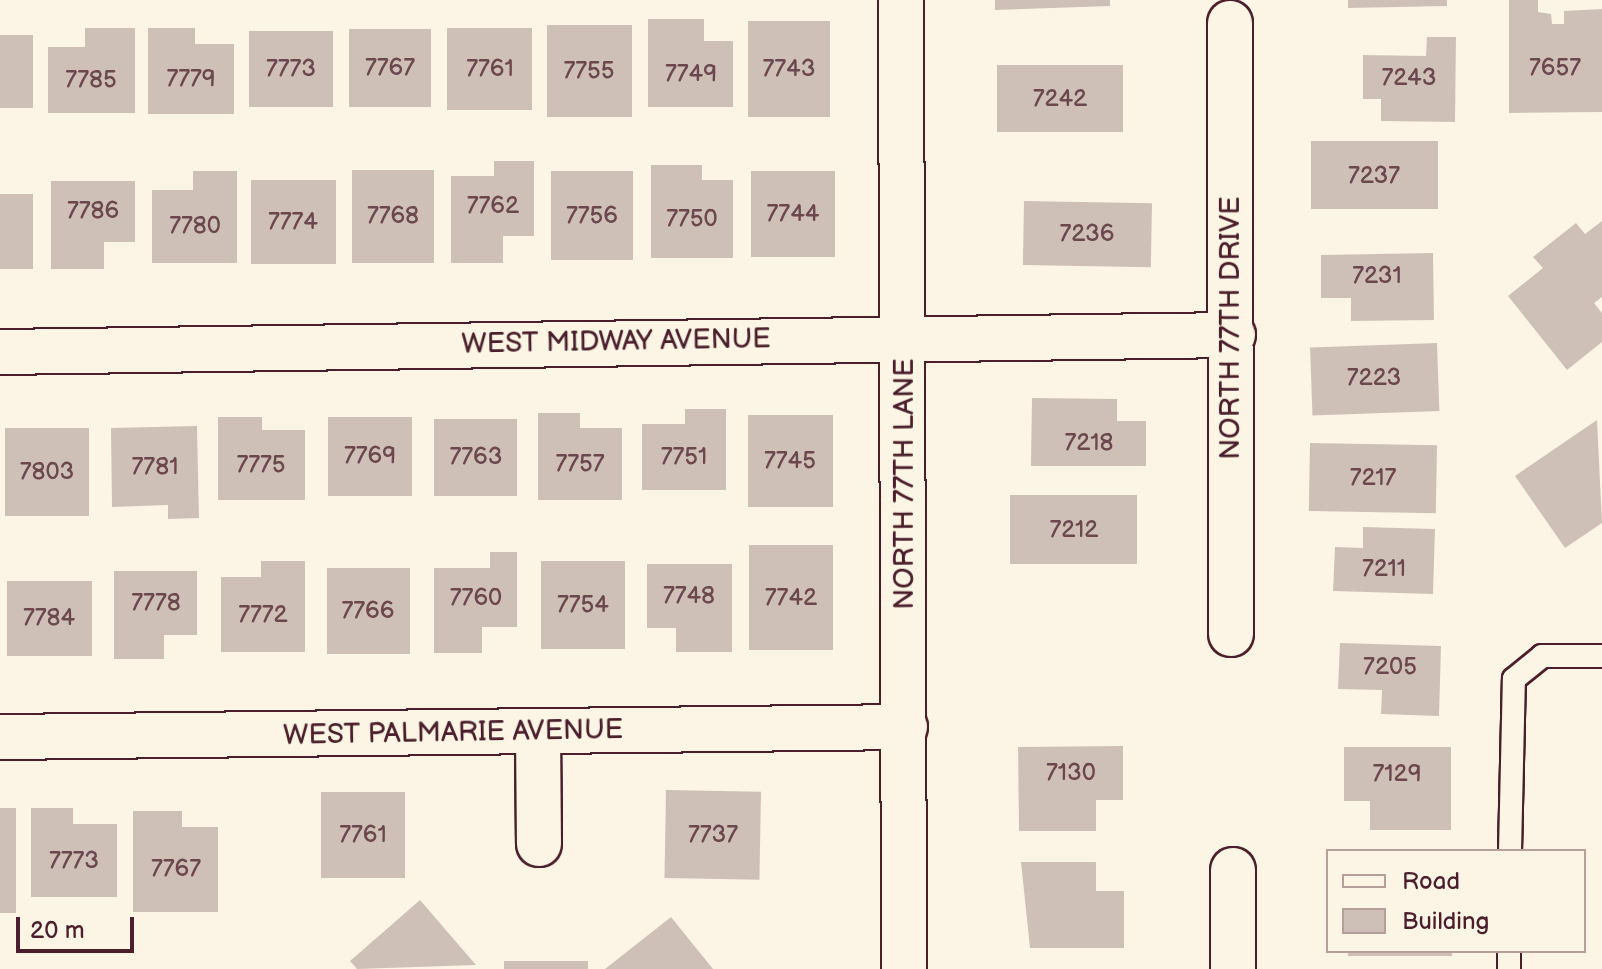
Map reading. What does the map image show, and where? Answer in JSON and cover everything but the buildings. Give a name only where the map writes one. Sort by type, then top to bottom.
[{"type":"street","name":"NORTH 77TH LANE","points":[[901,0],[905,338],[904,969]]},
{"type":"street","name":"NORTH 77TH DRIVE","points":[[1230,23],[1233,335],[1231,634]]},
{"type":"street","name":"WEST MIDWAY AVENUE","points":[[0,352],[1233,335]]},
{"type":"street","name":"WEST PALMARIE AVENUE","points":[[0,737],[905,727]]},
{"type":"street","points":[[538,732],[539,844]]},
{"type":"street","points":[[1233,870],[1233,969]]},
{"type":"lane","points":[[1510,849],[1514,679],[1542,656],[1602,656]]}]
